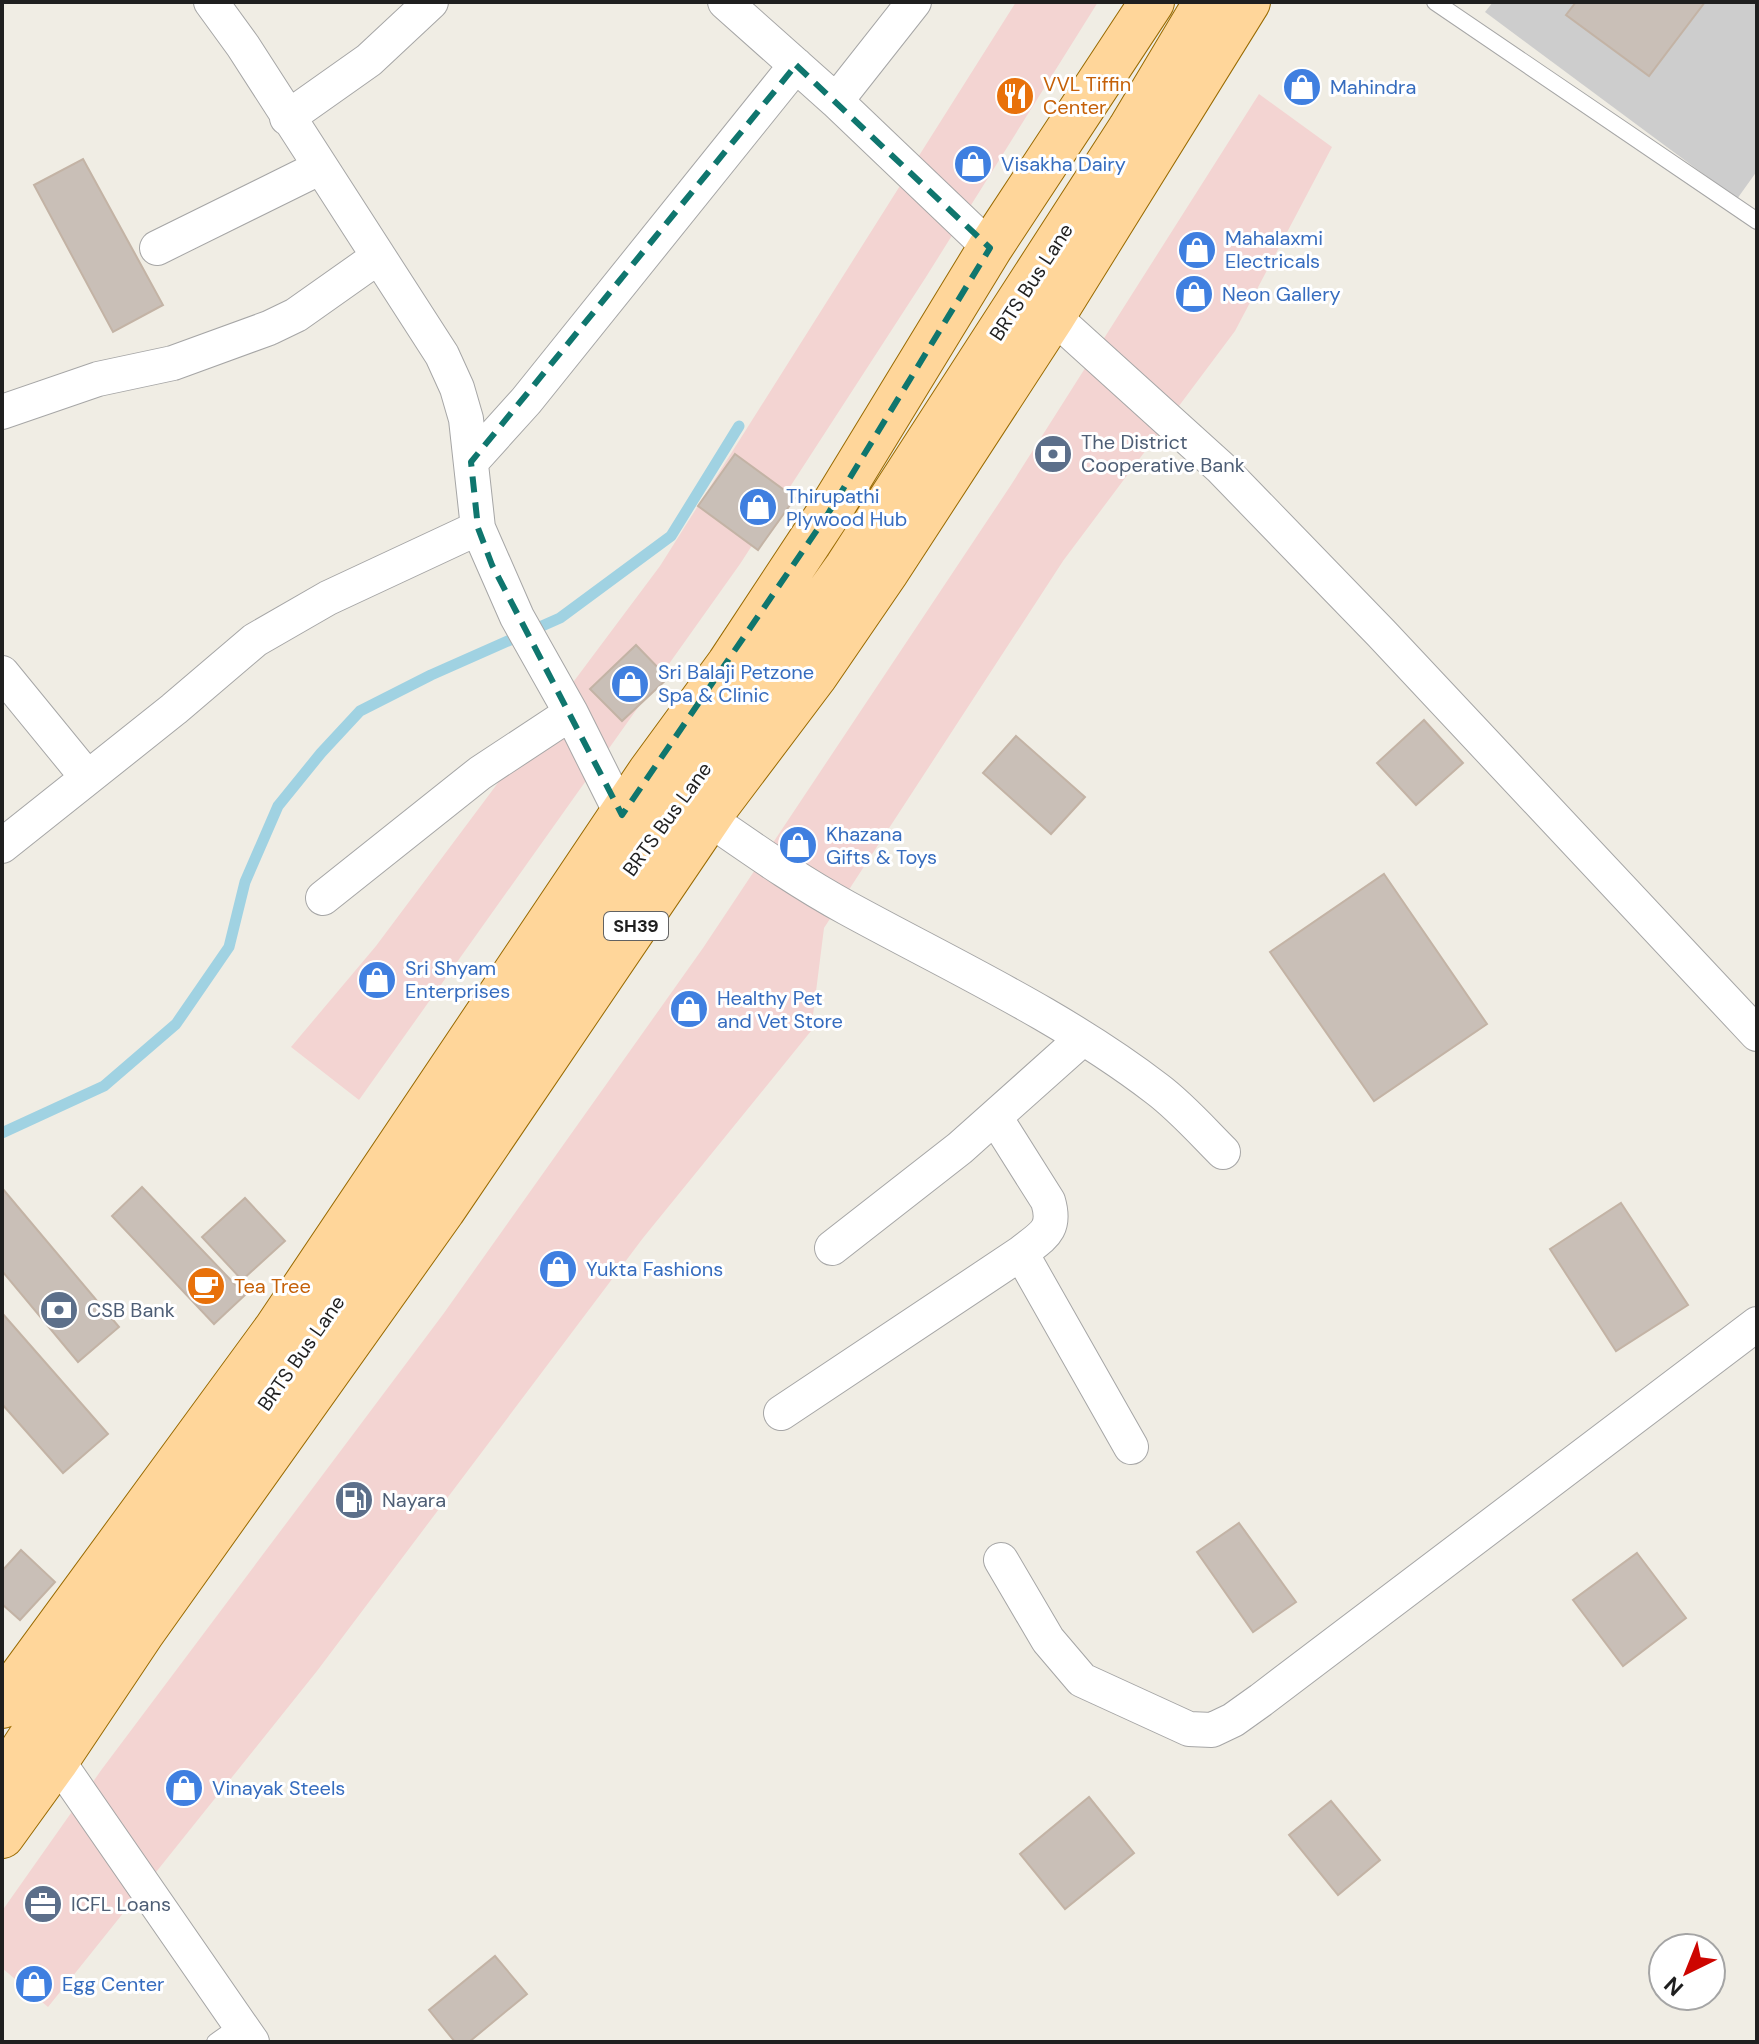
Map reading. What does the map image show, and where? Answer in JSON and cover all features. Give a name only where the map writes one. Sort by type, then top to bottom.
[{"type":"main road","name":"SH39","points":[[2,1836],[26,1722],[276,1329],[826,517],[990,248],[1152,2]]},
{"type":"main road","name":"BRTS Bus Lane","points":[[2,1782],[26,1722],[344,1292],[624,879],[847,567],[1130,129],[1206,2]]},
{"type":"main road","name":"SH39","points":[[26,1722],[142,1633],[443,1210],[709,819],[815,676],[878,584],[1053,316],[1248,2]]},
{"type":"street","points":[[211,2],[243,46],[442,355],[457,388],[466,419],[478,528],[517,617],[571,713],[622,815]]},
{"type":"street","points":[[287,118],[369,60],[431,2]]},
{"type":"street","points":[[725,2],[836,101],[990,248]]},
{"type":"street","points":[[836,101],[914,2]]},
{"type":"street","points":[[471,462],[526,401],[796,65]]},
{"type":"street","points":[[157,248],[319,168]]},
{"type":"street","points":[[2,412],[98,379],[173,363],[243,338],[296,315],[378,257]]},
{"type":"street","points":[[1053,316],[1231,479],[1381,633],[1757,1034]]},
{"type":"street","points":[[2,846],[255,640],[328,598],[478,528]]},
{"type":"street","points":[[2,673],[87,777]]},
{"type":"street","points":[[323,898],[480,773],[571,713]]},
{"type":"street","points":[[709,819],[784,871],[845,907],[987,982],[1082,1039],[1159,1090],[1223,1152]]},
{"type":"street","points":[[832,1248],[960,1148],[1082,1039]]},
{"type":"street","points":[[781,1413],[1021,1253],[1050,1227],[1053,1217],[1048,1201],[995,1117]]},
{"type":"street","points":[[1021,1253],[1131,1447]]},
{"type":"street","points":[[1001,1560],[1048,1640],[1082,1680],[1189,1729],[1212,1730],[1233,1720],[1261,1700],[1757,1324]]},
{"type":"street","points":[[26,1722],[235,2036]]},
{"type":"lane","points":[[1435,2],[1757,221]]},
{"type":"highlighted area","points":[[796,65],[990,248],[826,517],[622,815],[492,565],[478,528],[471,462]]},
{"type":"shaded area","points":[[1016,2],[1098,2],[926,277],[740,564],[359,1100],[291,1047],[376,946],[660,566]]},
{"type":"shaded area","points":[[1493,2],[1757,2],[1757,171],[1737,199],[1485,12]]},
{"type":"shaded area","points":[[1259,94],[1332,147],[1235,331],[1063,561],[824,928],[811,1031],[643,1238],[317,1671],[48,2007],[2,1968],[2,1911],[102,1769],[444,1313],[703,948],[1011,485]]},
{"type":"building","points":[[1576,2],[1705,2],[1649,76],[1566,15]]},
{"type":"building","points":[[83,159],[163,305],[113,332],[34,185]]},
{"type":"building","points":[[735,454],[795,498],[758,550],[698,506]]},
{"type":"building","points":[[636,645],[668,678],[622,721],[590,689]]},
{"type":"building","points":[[1424,720],[1463,763],[1416,805],[1377,763]]},
{"type":"building","points":[[1016,736],[1085,797],[1051,834],[983,773]]},
{"type":"building","points":[[1384,874],[1487,1024],[1374,1101],[1270,952]]},
{"type":"building","points":[[142,1187],[245,1295],[214,1324],[112,1216]]},
{"type":"building","points":[[2,1188],[119,1327],[78,1362],[2,1271]]},
{"type":"building","points":[[245,1198],[285,1241],[242,1280],[202,1237]]},
{"type":"building","points":[[1621,1203],[1688,1305],[1616,1351],[1550,1249]]},
{"type":"building","points":[[2,1313],[108,1434],[63,1473],[2,1404]]},
{"type":"building","points":[[1239,1523],[1296,1602],[1253,1632],[1197,1552]]},
{"type":"building","points":[[21,1550],[55,1582],[20,1620],[2,1604],[2,1571]]},
{"type":"building","points":[[1637,1553],[1686,1618],[1623,1666],[1573,1600]]},
{"type":"building","points":[[1089,1797],[1134,1853],[1065,1909],[1020,1854]]},
{"type":"building","points":[[1331,1801],[1380,1860],[1338,1895],[1289,1835]]},
{"type":"building","points":[[495,1956],[527,1994],[469,2042],[455,2042],[429,2010]]},
{"type":"waterway","points":[[2,1133],[104,1086],[176,1024],[229,947],[245,882],[278,806],[360,711],[431,675],[560,618],[671,536],[739,426]]},
{"type":"place","name":"Mahindra","points":[[1302,87]]},
{"type":"place","name":"VVL Tiffin Center","points":[[1015,96]]},
{"type":"place","name":"Visakha Dairy","points":[[973,164]]},
{"type":"place","name":"Mahalaxmi Electricals","points":[[1197,250]]},
{"type":"place","name":"Neon Gallery","points":[[1194,294]]},
{"type":"place","name":"The District Cooperative Bank","points":[[1053,454]]},
{"type":"place","name":"Thirupathi Plywood Hub","points":[[758,507]]},
{"type":"place","name":"Sri Balaji Petzone Spa & Clinic","points":[[630,684]]},
{"type":"place","name":"Khazana Gifts & Toys","points":[[798,845]]},
{"type":"place","name":"Sri Shyam Enterprises","points":[[377,980]]},
{"type":"place","name":"Healthy Pet and Vet Store","points":[[689,1009]]},
{"type":"place","name":"Yukta Fashions","points":[[558,1269]]},
{"type":"place","name":"Tea Tree","points":[[206,1286]]},
{"type":"place","name":"CSB Bank","points":[[59,1310]]},
{"type":"place","name":"Nayara","points":[[354,1500]]},
{"type":"place","name":"Vinayak Steels","points":[[184,1788]]},
{"type":"place","name":"ICFL Loans","points":[[43,1904]]},
{"type":"place","name":"Egg Center","points":[[34,1984]]}]
